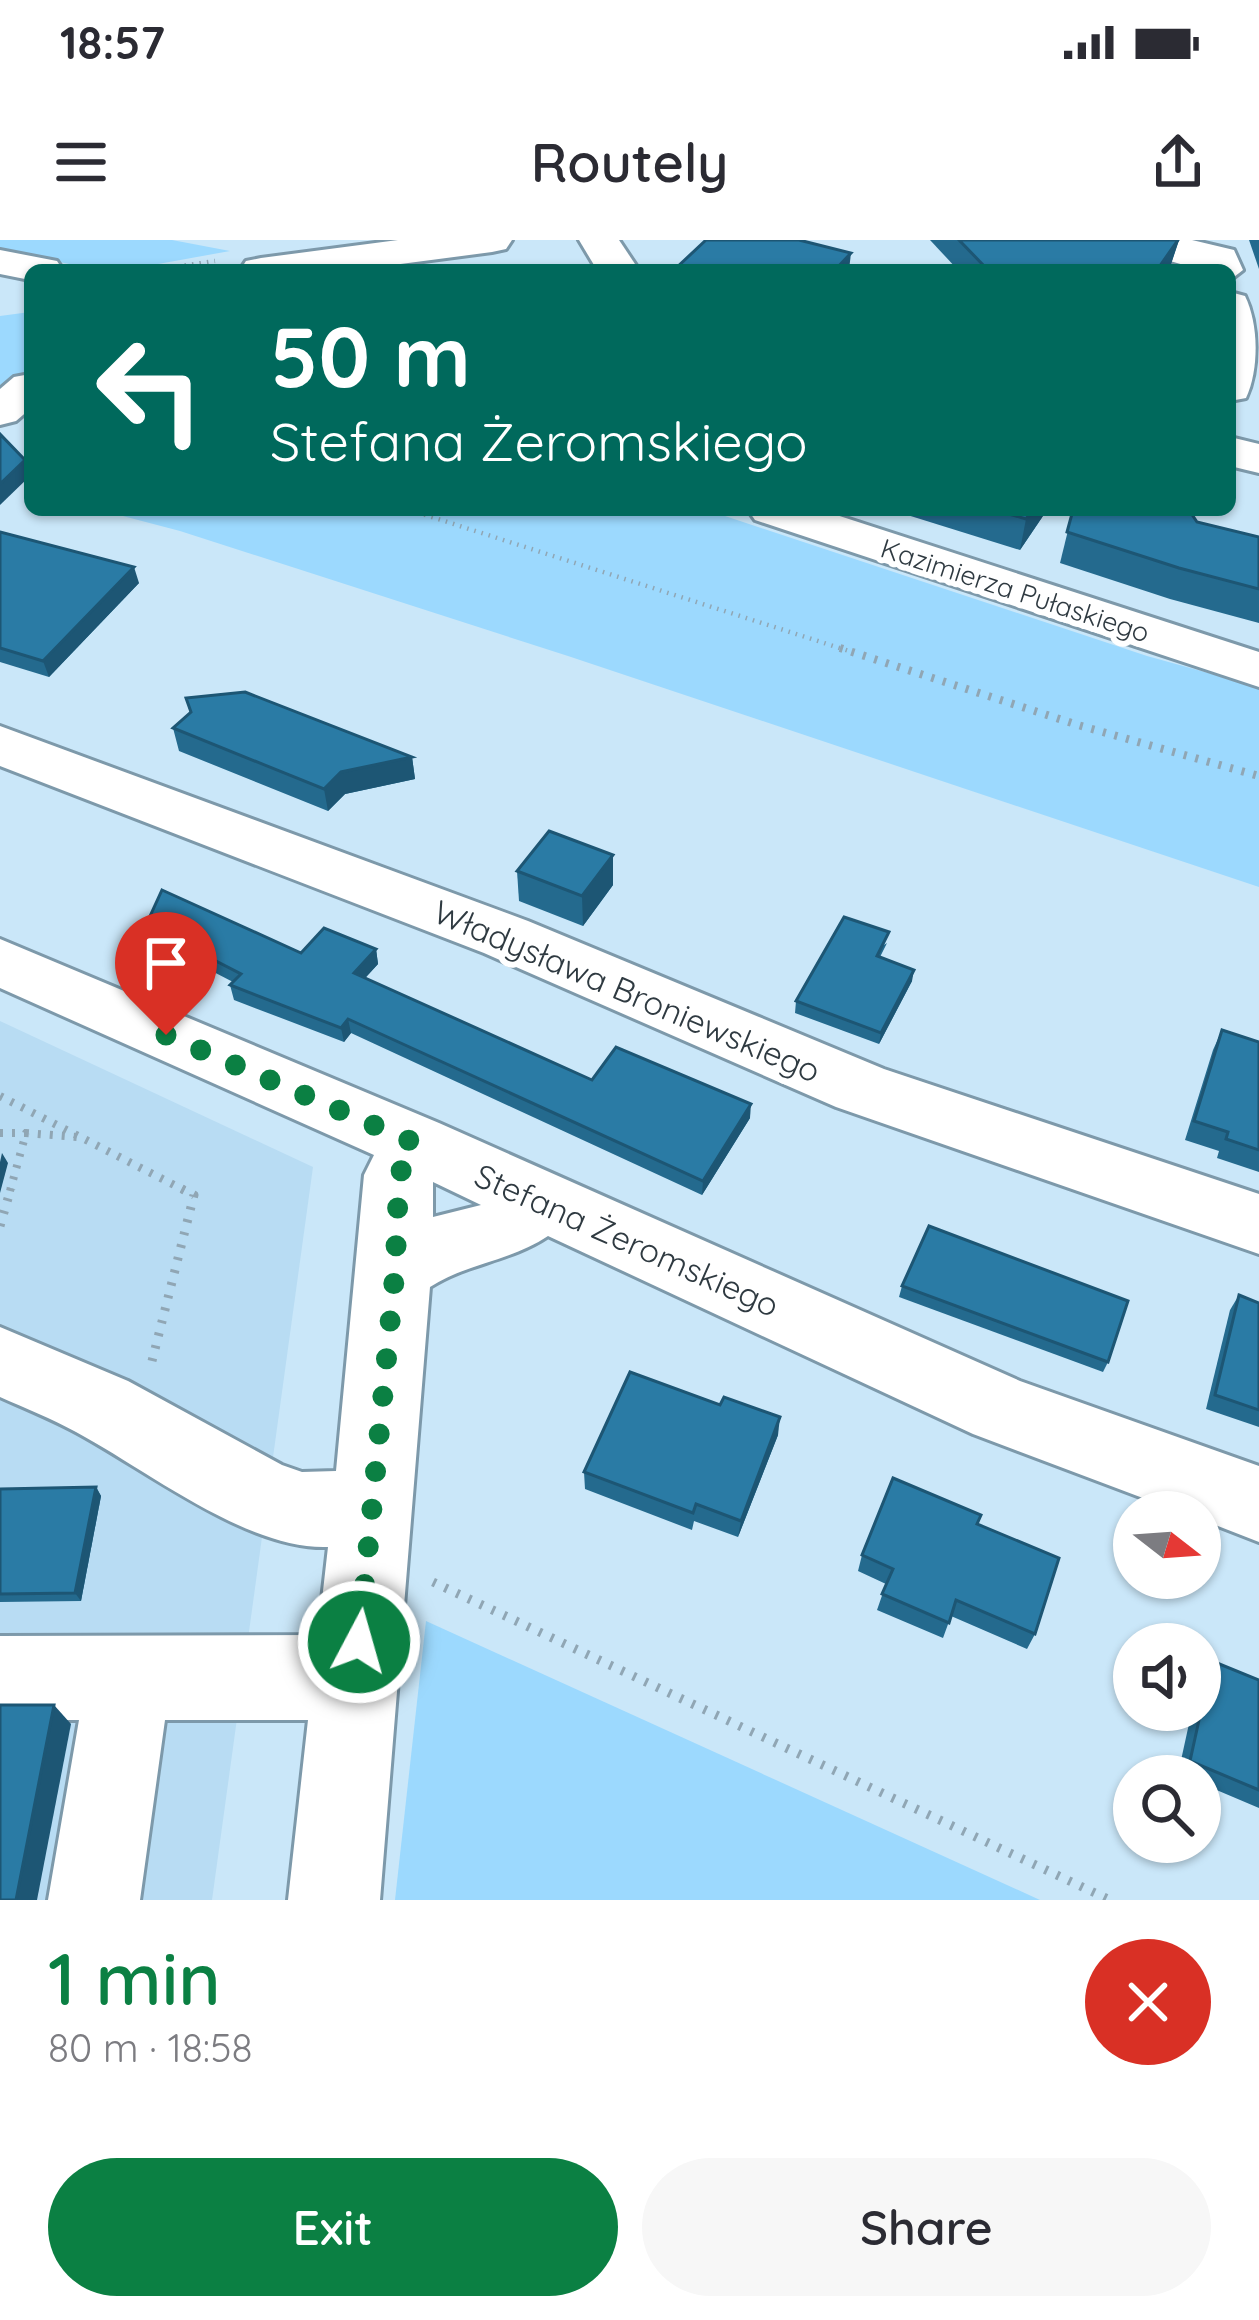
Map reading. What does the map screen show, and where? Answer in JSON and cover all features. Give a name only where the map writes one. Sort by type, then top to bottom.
[{"type":"street","points":[[295,261],[492,240]]},
{"type":"street","points":[[1143,240],[1234,264]]},
{"type":"street","points":[[1236,380],[1242,321]]},
{"type":"street","points":[[0,411],[24,392]]},
{"type":"street","name":"Kazimierza Pułaskiego","points":[[790,516],[1259,670]]},
{"type":"street","name":"Władysława Broniewskiego","points":[[0,745],[506,938],[860,1088],[1259,1224]]},
{"type":"street","name":"Stefana Żeromskiego","points":[[0,962],[415,1143],[1000,1409],[1259,1504]]},
{"type":"street","points":[[334,1900],[395,1271],[399,1175],[415,1143]]},
{"type":"street","points":[[395,1271],[433,1247],[500,1230],[544,1202]]},
{"type":"street","points":[[0,1361],[129,1422],[256,1492],[368,1541]]},
{"type":"street","points":[[0,1678],[356,1676]]},
{"type":"street","points":[[94,1900],[128,1679]]},
{"type":"path","points":[[429,516],[1078,725],[1259,776]]},
{"type":"path","points":[[0,1096],[194,1195],[141,1402],[129,1422]]},
{"type":"path","points":[[0,1132],[82,1137]]},
{"type":"path","points":[[0,1226],[26,1133]]},
{"type":"path","points":[[368,1541],[411,1572],[1110,1900]]},
{"type":"shaded area","points":[[0,240],[172,240],[230,251],[158,264],[69,264],[0,250]]},
{"type":"shaded area","points":[[24,313],[24,384],[0,402],[0,316]]},
{"type":"shaded area","points":[[123,516],[725,516],[1147,656],[1259,687],[1259,887],[568,656]]},
{"type":"shaded area","points":[[0,1021],[313,1167],[212,1900],[0,1900]]},
{"type":"shaded area","points":[[426,1621],[1040,1900],[395,1900]]},
{"type":"building","points":[[706,240],[799,240],[851,253],[841,264],[680,264]]},
{"type":"building","points":[[959,240],[1178,240],[1161,264],[982,264]]},
{"type":"building","points":[[0,434],[24,461],[0,484]]},
{"type":"building","points":[[1071,516],[1193,516],[1197,522],[1259,537],[1259,589],[1179,568],[1067,532]]},
{"type":"building","points":[[0,532],[134,567],[43,661],[0,648]]},
{"type":"building","points":[[245,692],[412,757],[341,772],[324,789],[173,728],[191,712],[186,698]]},
{"type":"building","points":[[549,831],[613,855],[582,896],[517,871]]},
{"type":"building","points":[[162,890],[301,953],[324,928],[376,949],[354,973],[592,1080],[616,1047],[751,1104],[703,1181],[348,1019],[341,1028],[230,985],[241,974],[146,925]]},
{"type":"building","points":[[844,917],[889,932],[877,956],[914,970],[881,1033],[796,1001]]},
{"type":"building","points":[[1222,1030],[1259,1042],[1259,1150],[1226,1139],[1228,1132],[1194,1121]]},
{"type":"building","points":[[929,1226],[1128,1301],[1108,1362],[902,1286]]},
{"type":"building","points":[[1239,1295],[1259,1303],[1259,1410],[1215,1395]]},
{"type":"building","points":[[630,1372],[720,1405],[724,1397],[780,1417],[741,1521],[696,1504],[693,1513],[584,1472]]},
{"type":"building","points":[[893,1478],[981,1515],[977,1524],[1059,1558],[1035,1634],[956,1600],[949,1623],[882,1594],[893,1569],[862,1555]]},
{"type":"building","points":[[96,1487],[75,1593],[0,1594],[0,1489]]},
{"type":"building","points":[[1221,1665],[1259,1680],[1259,1790],[1221,1774],[1221,1755],[1191,1755],[1197,1731],[1221,1731]]},
{"type":"building","points":[[0,1705],[54,1705],[16,1900],[0,1900]]},
{"type":"route","points":[[166,1035],[415,1143],[399,1175],[395,1271],[359,1642]]}]
